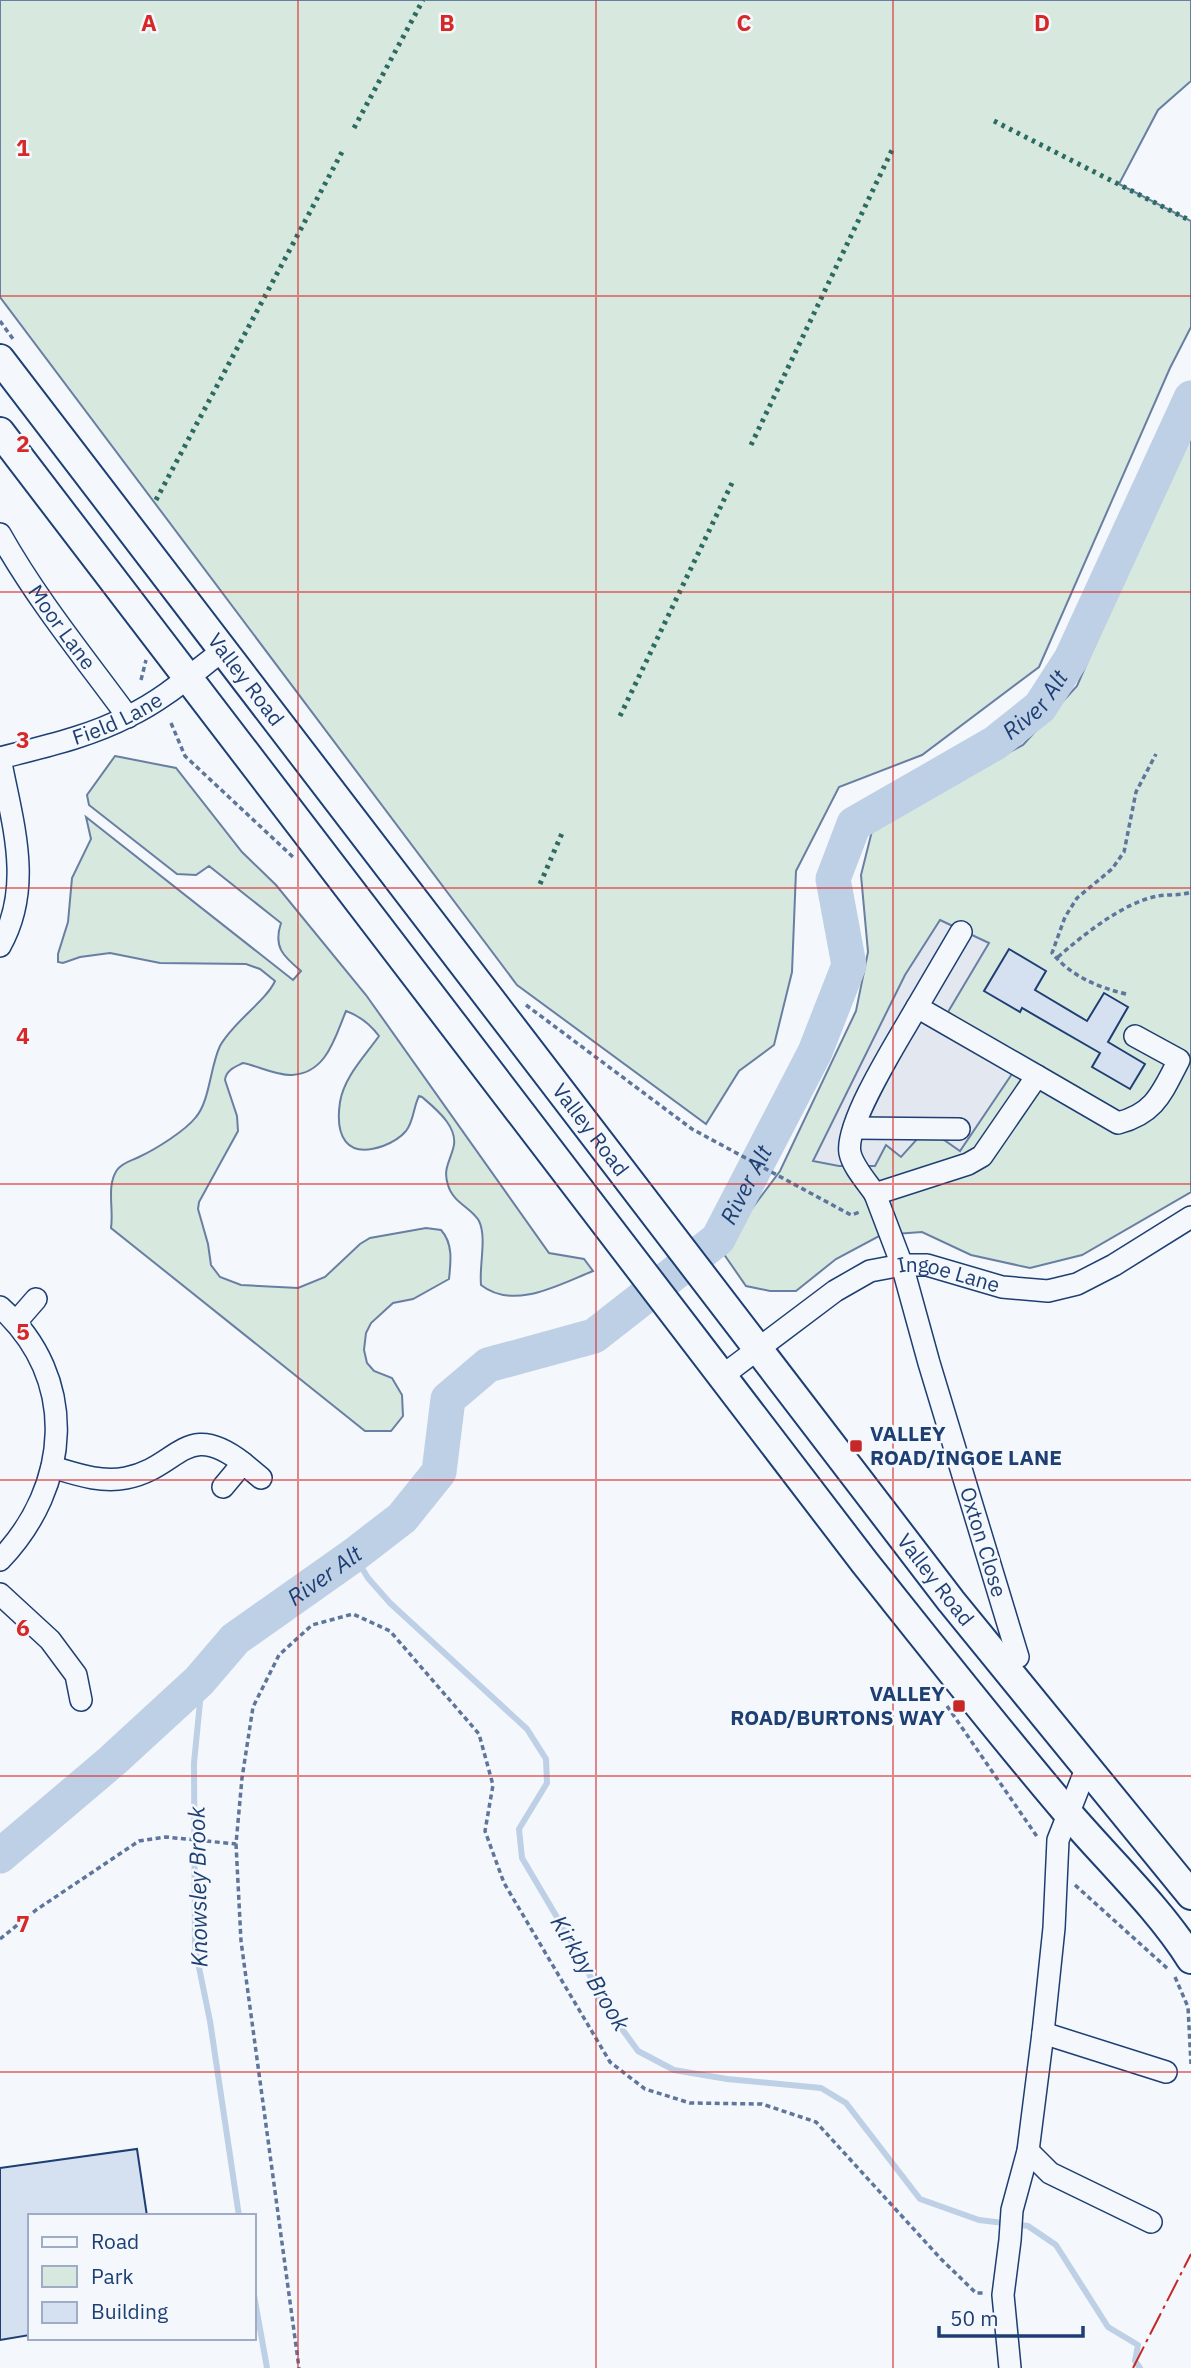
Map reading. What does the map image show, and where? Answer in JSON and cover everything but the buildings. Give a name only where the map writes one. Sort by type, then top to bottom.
[{"type":"main road","name":"Valley Road","points":[[0,359],[985,1645],[1191,1895]]},
{"type":"main road","name":"Valley Road","points":[[0,432],[865,1563],[1068,1814],[1161,1920],[1191,1959]]},
{"type":"street","name":"Moor Lane","points":[[0,534],[21,572],[67,638],[128,717]]},
{"type":"street","name":"Field Lane","points":[[0,758],[55,743],[128,717],[156,701],[222,651]]},
{"type":"street","points":[[0,758],[20,881],[15,912],[0,946]]},
{"type":"street","points":[[959,1129],[853,1128],[874,1085],[961,932]]},
{"type":"street","points":[[917,1007],[1118,1123],[1148,1111],[1158,1100],[1178,1060],[1135,1036]]},
{"type":"street","points":[[877,1200],[982,1156],[1037,1076]]},
{"type":"street","name":"Oxton Close","points":[[853,1128],[850,1153],[877,1200],[902,1265],[1018,1657]]},
{"type":"street","name":"Ingoe Lane","points":[[722,1376],[835,1291],[870,1272],[902,1265],[927,1265],[1002,1287],[1048,1291],[1077,1284],[1114,1265],[1191,1217]]},
{"type":"street","points":[[0,1560],[32,1517],[47,1485],[51,1468],[57,1423],[50,1383],[31,1340],[8,1315],[36,1299]]},
{"type":"street","points":[[51,1468],[93,1479],[123,1478],[148,1471],[178,1452],[201,1444],[221,1448],[261,1478]]},
{"type":"street","points":[[223,1487],[243,1463]]},
{"type":"street","points":[[0,1594],[50,1640],[76,1675],[81,1700]]},
{"type":"street","points":[[1010,2368],[1003,2295],[1012,2210],[1028,2151],[1043,2034],[1054,1928],[1058,1840],[1086,1769]]},
{"type":"street","points":[[1043,2034],[1166,2072]]},
{"type":"street","points":[[1028,2151],[1050,2173],[1151,2222]]},
{"type":"path","points":[[141,680],[147,661],[143,648]]},
{"type":"path","points":[[1126,994],[1103,988],[1064,968],[1052,953],[1065,917],[1077,898],[1112,869],[1124,852],[1136,792],[1156,754]]},
{"type":"path","points":[[1058,957],[1086,932],[1140,902],[1157,896],[1191,892]]},
{"type":"path","points":[[522,1002],[692,1129],[851,1215],[877,1200]]},
{"type":"path","points":[[299,2368],[241,1941],[236,1844],[242,1778],[253,1707],[279,1655],[312,1625],[353,1614],[390,1631],[480,1734],[493,1785],[485,1831],[504,1883],[610,2062],[645,2089],[690,2103],[762,2104],[816,2122],[941,2259],[976,2292],[1003,2295]]},
{"type":"path","points":[[0,1940],[36,1910],[139,1841],[166,1837],[236,1844]]},
{"type":"green space","points":[[0,0],[1191,0],[1191,81],[1158,110],[1119,184],[1191,221],[1191,327],[1170,368],[1039,667],[922,755],[839,787],[796,871],[792,972],[774,1045],[739,1071],[706,1124],[517,985],[0,297]]},
{"type":"green space","points":[[1191,435],[1191,1192],[1082,1255],[1030,1268],[971,1255],[922,1232],[881,1235],[836,1259],[796,1291],[770,1291],[746,1286],[721,1250],[780,1171],[856,1011],[868,952],[861,875],[873,827],[1023,745],[1077,686]]},
{"type":"green space","points":[[115,756],[176,768],[242,852],[276,885],[366,995],[549,1253],[584,1259],[593,1271],[552,1288],[522,1295],[508,1296],[481,1285],[483,1243],[479,1221],[450,1191],[446,1175],[453,1149],[453,1134],[445,1120],[422,1097],[419,1096],[409,1127],[392,1142],[370,1149],[360,1149],[346,1142],[339,1125],[342,1093],[356,1067],[379,1036],[356,1015],[346,1011],[322,1061],[304,1073],[280,1074],[243,1063],[231,1069],[225,1080],[237,1116],[238,1131],[199,1202],[198,1209],[211,1265],[220,1277],[241,1285],[298,1288],[325,1277],[370,1238],[426,1228],[441,1230],[448,1241],[451,1259],[449,1279],[413,1299],[393,1303],[371,1323],[366,1333],[364,1350],[367,1363],[374,1371],[392,1378],[402,1395],[403,1416],[391,1431],[365,1431],[111,1228],[111,1190],[117,1170],[124,1163],[146,1154],[170,1139],[196,1117],[204,1102],[220,1046],[271,989],[275,981],[260,969],[246,964],[160,963],[110,953],[58,962],[68,922],[72,878],[91,839],[86,817],[293,980],[301,971],[281,950],[278,939],[281,923],[209,866],[196,875],[177,874],[89,805],[87,795]]},
{"type":"shaded area","points":[[940,920],[989,943],[948,1012],[1018,1065],[960,1151],[927,1128],[901,1157],[886,1145],[875,1166],[839,1166],[813,1161],[905,975]]},
{"type":"waterway","name":"River Alt","points":[[0,1856],[112,1761],[199,1681],[235,1639],[402,1518],[439,1472],[448,1399],[488,1365],[594,1336],[718,1239],[815,1052],[849,965],[833,879],[854,824],[995,743],[1040,707],[1071,659],[1191,398]]},
{"type":"waterway","name":"Kirkby Brook","points":[[354,1555],[368,1578],[390,1603],[527,1729],[546,1759],[547,1783],[519,1829],[522,1858],[584,1963],[601,2000],[638,2051],[674,2070],[727,2079],[821,2088],[846,2103],[920,2199],[979,2220],[1028,2226],[1056,2245],[1108,2327],[1138,2345],[1135,2361],[1140,2368]]},
{"type":"waterway","name":"Knowsley Brook","points":[[199,1681],[200,1702],[194,1763],[195,1948],[210,2021],[239,2214]]},
{"type":"waterway","name":"Knowsley Brook","points":[[256,2306],[267,2368]]},
{"type":"hedge","points":[[354,128],[423,0]]},
{"type":"hedge","points":[[994,121],[1191,221]]},
{"type":"hedge","points":[[751,445],[894,146]]},
{"type":"hedge","points":[[156,500],[342,152]]},
{"type":"hedge","points":[[620,716],[732,483]]},
{"type":"hedge","points":[[540,884],[563,831]]},
{"type":"power","points":[[1133,2368],[1191,2254]]},
{"type":"place","name":"VALLEY ROAD/INGOE LANE","points":[[856,1446]]},
{"type":"place","name":"VALLEY ROAD/BURTONS WAY","points":[[959,1706]]}]
